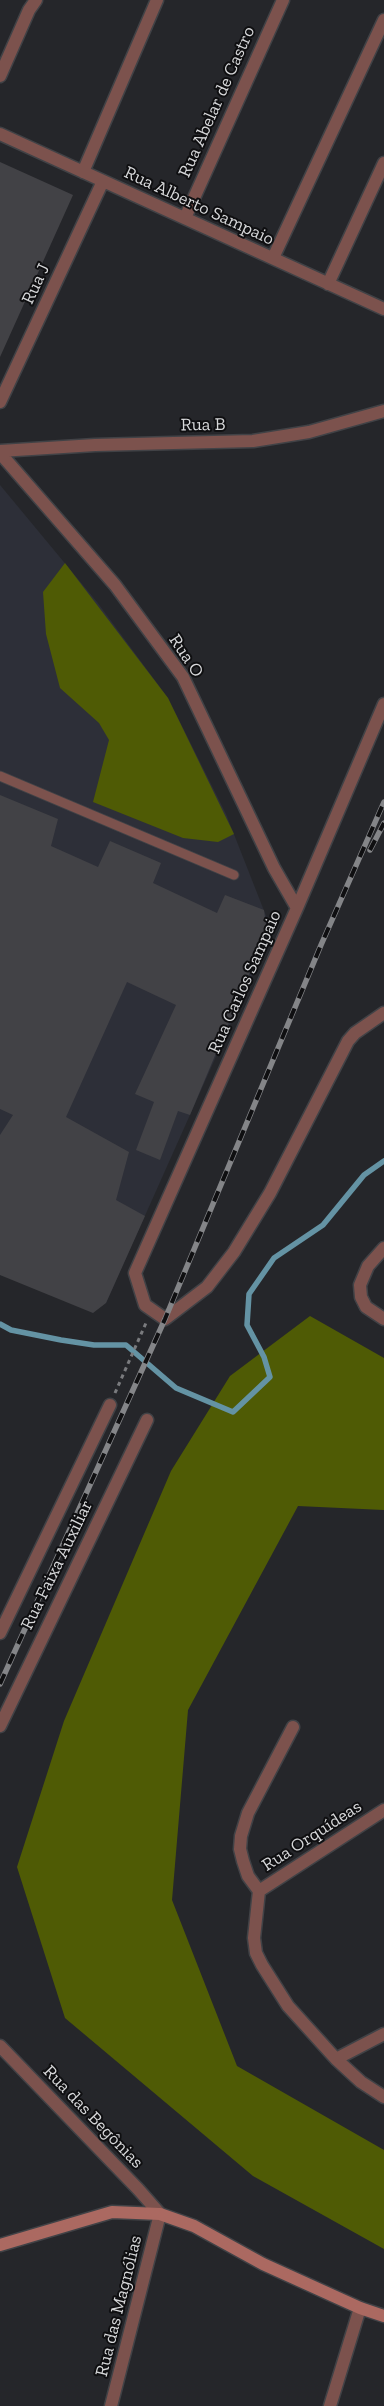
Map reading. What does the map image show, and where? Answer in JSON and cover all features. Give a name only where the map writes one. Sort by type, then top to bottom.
[{"type":"main road","points":[[0,2244],[112,2212],[160,2214],[194,2226],[263,2264],[360,2308],[384,2316]]},
{"type":"street","points":[[0,76],[29,10],[36,0]]},
{"type":"street","points":[[83,172],[157,0]]},
{"type":"street","name":"Rua Abelar de Castro","points":[[184,218],[283,0]]},
{"type":"street","points":[[273,258],[384,20]]},
{"type":"street","name":"Rua Alberto Sampaio","points":[[0,134],[384,309]]},
{"type":"street","points":[[328,284],[384,163]]},
{"type":"street","name":"Rua J","points":[[0,402],[103,181]]},
{"type":"street","name":"Rua B","points":[[20,450],[95,445],[253,441],[309,432],[384,411]]},
{"type":"street","name":"Rua O","points":[[0,452],[20,450]]},
{"type":"street","name":"Rua O","points":[[0,452],[114,584],[183,677],[274,868],[297,908]]},
{"type":"street","name":"Rua Carlos Sampaio","points":[[151,1309],[145,1305],[135,1273],[297,908],[384,704]]},
{"type":"street","points":[[151,1309],[165,1319],[207,1288],[234,1252],[270,1193],[348,1041],[355,1033],[384,1013]]},
{"type":"street","points":[[384,1248],[368,1266],[360,1285],[361,1297],[366,1307],[384,1319]]},
{"type":"street","points":[[0,1633],[110,1405]]},
{"type":"street","name":"Rua Faixa Auxiliar","points":[[0,1726],[147,1420]]},
{"type":"street","points":[[293,1728],[248,1813],[241,1836],[240,1849],[243,1861],[248,1876],[259,1891],[254,1938],[256,1953],[288,2006],[336,2059],[361,2082],[384,2097]]},
{"type":"street","name":"Rua Orquídeas","points":[[259,1891],[384,1810]]},
{"type":"street","points":[[336,2059],[384,2034]]},
{"type":"street","name":"Rua das Begônias","points":[[0,2046],[160,2214]]},
{"type":"street","name":"Rua das Magnólias","points":[[111,2406],[160,2214]]},
{"type":"street","points":[[330,2406],[360,2308]]},
{"type":"lane","points":[[0,776],[234,875]]},
{"type":"path","points":[[110,1405],[151,1309]]},
{"type":"shaded area","points":[[0,485],[97,602],[168,698],[226,814],[272,931],[106,1303],[0,1275]]},
{"type":"green space","points":[[65,563],[168,698],[234,834],[218,842],[183,838],[93,802],[109,740],[99,723],[60,688],[46,634],[43,592]]},
{"type":"green space","points":[[310,1316],[384,1358],[384,1510],[298,1506],[188,1710],[172,1900],[237,2066],[384,2150],[384,2249],[253,2176],[65,2018],[17,1867],[64,1721],[171,1471],[230,1376]]},
{"type":"building","points":[[0,162],[73,195],[0,357]]},
{"type":"building","points":[[0,795],[58,819],[51,846],[98,867],[110,841],[161,863],[153,883],[217,913],[225,895],[264,910],[267,932],[190,1115],[178,1111],[160,1160],[136,1150],[154,1102],[135,1094],[176,1005],[127,982],[66,1117],[129,1152],[116,1200],[145,1216],[106,1303],[93,1313],[0,1275],[0,1135],[13,1115],[0,1109]]},
{"type":"waterway","points":[[0,1324],[11,1330],[61,1340],[94,1345],[126,1345],[176,1388],[233,1412],[270,1377],[264,1357],[247,1325],[249,1294],[274,1258],[323,1225],[364,1175],[384,1161]]},
{"type":"railway","points":[[0,1684],[165,1319],[321,945],[384,802]]},
{"type":"railway","points":[[370,850],[384,823]]}]
